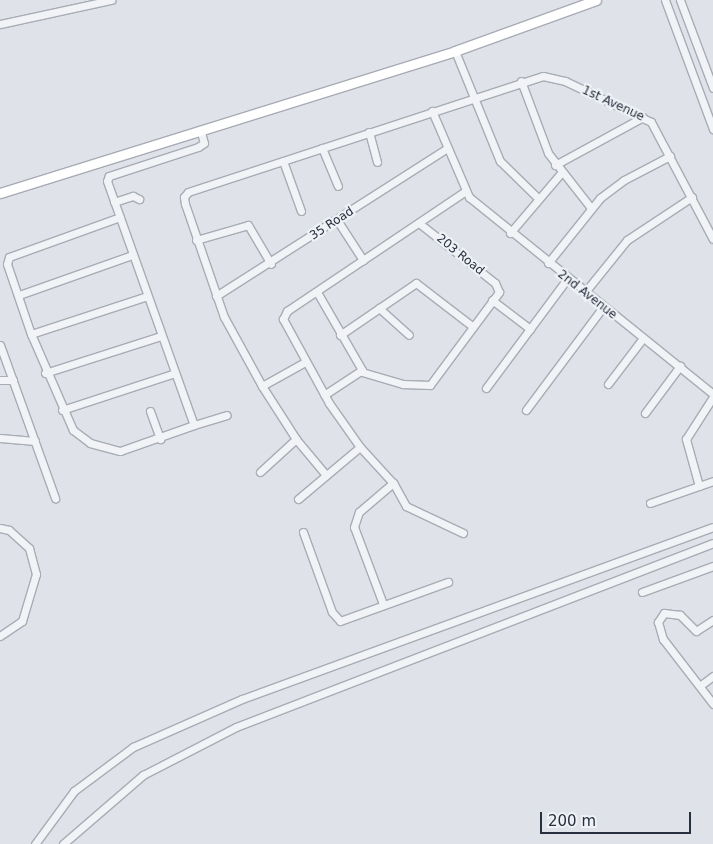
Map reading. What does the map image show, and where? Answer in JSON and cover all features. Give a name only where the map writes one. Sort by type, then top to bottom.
[{"type":"main road","points":[[0,193],[455,52],[596,0]]},
{"type":"street","points":[[0,24],[110,0]]},
{"type":"street","points":[[665,0],[713,129]]},
{"type":"street","points":[[680,0],[713,88]]},
{"type":"street","points":[[455,52],[476,96],[500,161],[539,198]]},
{"type":"street","name":"1st Avenue","points":[[196,240],[184,200],[186,194],[476,96],[543,76],[565,81],[652,122],[713,239]]},
{"type":"street","points":[[521,82],[540,135],[555,164],[590,208]]},
{"type":"street","name":"2nd Avenue","points":[[432,111],[464,192],[510,233],[680,366],[713,395]]},
{"type":"street","points":[[555,164],[643,117]]},
{"type":"street","points":[[194,425],[107,181],[109,176],[198,147],[204,143],[201,132]]},
{"type":"street","points":[[369,132],[377,162]]},
{"type":"street","points":[[322,148],[338,186]]},
{"type":"street","name":"35 Road","points":[[216,296],[271,264],[446,149]]},
{"type":"street","points":[[548,263],[590,208],[624,180],[670,156]]},
{"type":"street","points":[[283,161],[300,211]]},
{"type":"street","points":[[510,233],[561,173]]},
{"type":"street","points":[[463,533],[411,510],[393,483],[360,447],[324,395],[283,319],[287,311],[464,192]]},
{"type":"street","points":[[114,202],[133,196],[139,199]]},
{"type":"street","points":[[585,292],[627,240],[692,197]]},
{"type":"street","points":[[120,217],[9,257],[7,264],[31,334],[45,373],[62,410],[73,430],[100,448],[120,451],[160,439],[194,425],[226,415]]},
{"type":"street","points":[[337,220],[363,260]]},
{"type":"street","name":"203 Road","points":[[419,223],[500,288],[492,300]]},
{"type":"street","points":[[271,264],[248,225],[196,240],[224,317],[262,386],[296,439],[326,475]]},
{"type":"street","points":[[19,295],[132,255]]},
{"type":"street","points":[[486,388],[567,279]]},
{"type":"street","points":[[340,335],[416,283],[472,326]]},
{"type":"street","points":[[317,292],[362,372],[403,384],[430,384],[492,300],[530,329]]},
{"type":"street","points":[[31,334],[147,296]]},
{"type":"street","points":[[526,410],[603,307]]},
{"type":"street","points":[[379,308],[409,335]]},
{"type":"street","points":[[45,373],[161,336]]},
{"type":"street","points":[[608,384],[643,338]]},
{"type":"street","points":[[0,345],[55,498]]},
{"type":"street","points":[[262,386],[305,362]]},
{"type":"street","points":[[645,413],[680,366]]},
{"type":"street","points":[[324,395],[362,372]]},
{"type":"street","points":[[62,410],[175,373]]},
{"type":"street","points":[[0,380],[13,380]]},
{"type":"street","points":[[700,486],[686,435],[713,395]]},
{"type":"street","points":[[150,411],[160,439]]},
{"type":"street","points":[[0,438],[35,441]]},
{"type":"street","points":[[260,472],[296,439]]},
{"type":"street","points":[[298,498],[360,447]]},
{"type":"street","points":[[650,502],[713,481]]},
{"type":"street","points":[[384,604],[354,527],[359,512],[393,483]]},
{"type":"street","points":[[35,844],[74,791],[133,747],[242,699],[713,527]]},
{"type":"street","points":[[0,528],[9,530],[29,548],[36,574],[22,621],[0,636]]},
{"type":"street","points":[[303,532],[336,618],[345,620],[384,604],[448,582]]},
{"type":"street","points":[[62,844],[143,775],[236,727],[713,543]]},
{"type":"street","points":[[642,592],[713,566]]},
{"type":"street","points":[[713,620],[696,631],[680,615],[664,613],[658,622],[663,639],[701,685],[713,704]]},
{"type":"street","points":[[701,685],[713,676]]}]
